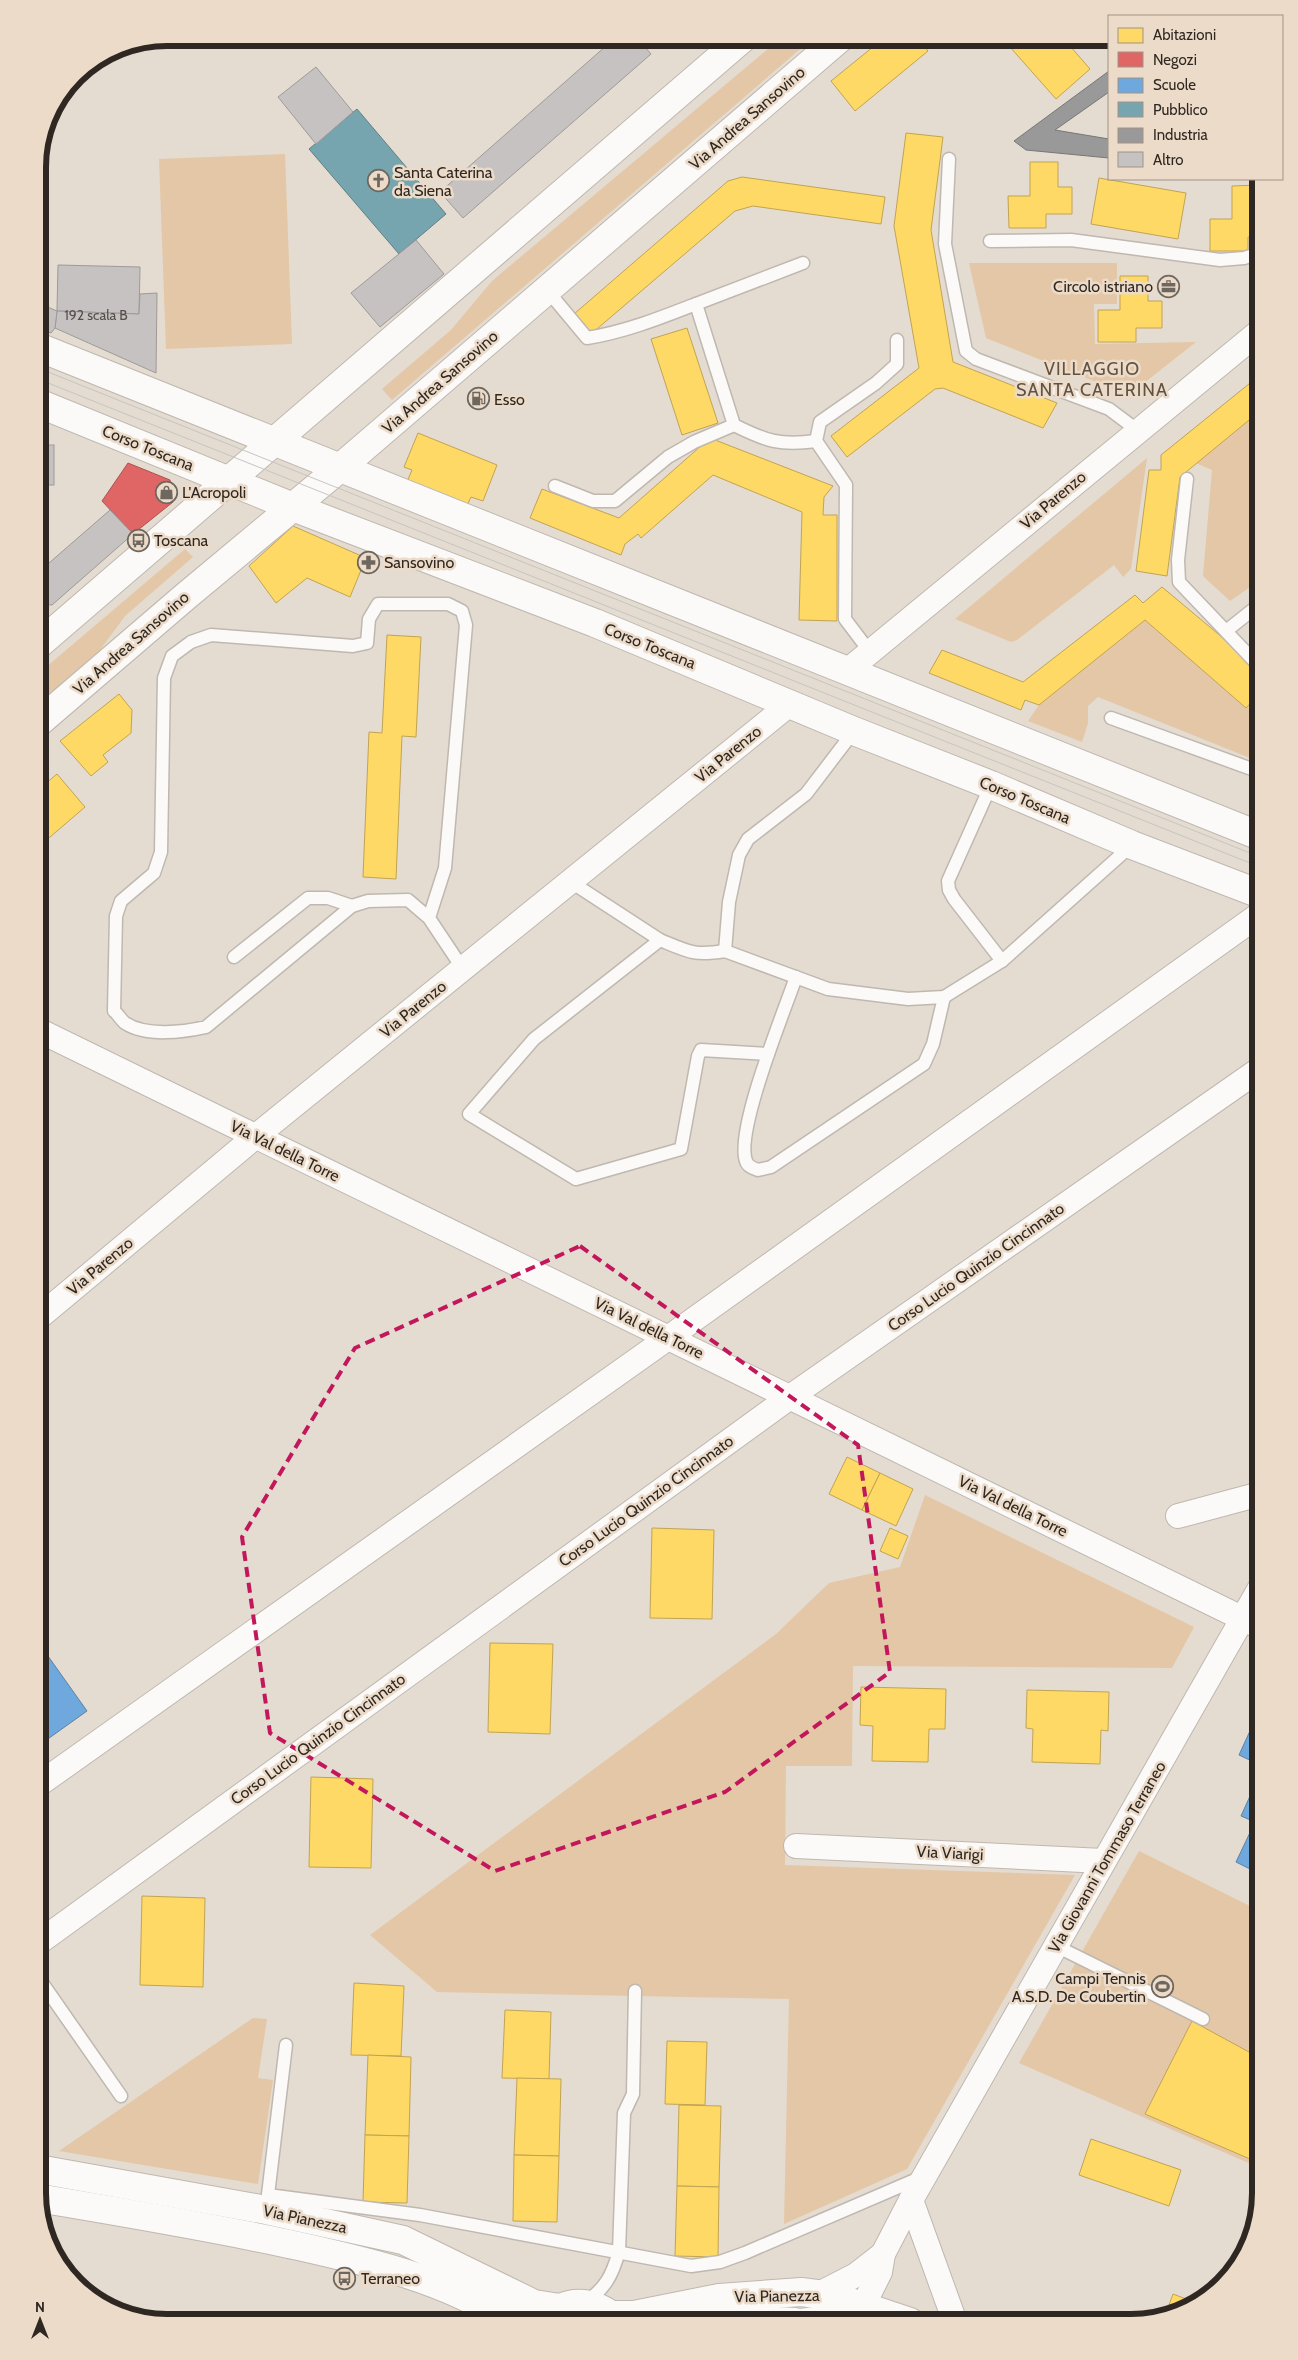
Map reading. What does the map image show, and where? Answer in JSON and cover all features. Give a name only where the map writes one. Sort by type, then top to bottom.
[{"type":"street","points":[[47,637],[229,481],[272,441],[734,47]]},
{"type":"street","name":"Via Andrea Sansovino","points":[[47,716],[341,467],[830,47]]},
{"type":"street","name":"Via Parenzo","points":[[847,671],[1252,337]]},
{"type":"street","points":[[47,351],[1252,833]]},
{"type":"street","name":"Corso Toscana","points":[[47,406],[293,507],[595,623],[791,703],[854,731],[991,785],[1132,846],[1252,891]]},
{"type":"street","name":"Via Parenzo","points":[[46,1311],[256,1136],[791,703]]},
{"type":"street","points":[[46,1779],[668,1338],[1252,920]]},
{"type":"street","name":"Via Val della Torre","points":[[47,1034],[1252,1623]]},
{"type":"street","name":"Corso Lucio Quinzio Cincinnato","points":[[46,1936],[790,1397],[1252,1075]]},
{"type":"street","points":[[1178,1516],[1252,1496]]},
{"type":"street","name":"Via Giovanni Tommaso Terraneo","points":[[863,2306],[880,2272],[883,2254],[924,2176],[1103,1862],[1252,1623]]},
{"type":"street","name":"Via Viarigi","points":[[796,1846],[1103,1862]]},
{"type":"street","name":"Via Pianezza","points":[[46,2170],[267,2203],[403,2240],[534,2304],[562,2312],[598,2306],[608,2313]]},
{"type":"street","name":"Via Pianezza","points":[[46,2200],[261,2238],[360,2260],[398,2271],[459,2295],[496,2313]]},
{"type":"street","points":[[911,2200],[952,2314]]},
{"type":"street","points":[[261,2238],[267,2203]]},
{"type":"street","name":"Via Giovanni Tommaso Terraneo","points":[[820,2294],[856,2275],[883,2254]]},
{"type":"street","name":"Via Pianezza","points":[[641,2313],[718,2298],[764,2294],[820,2294],[886,2314]]},
{"type":"street","points":[[854,2314],[863,2306]]},
{"type":"lane","points":[[949,159],[945,244],[966,351],[976,358],[1109,409],[1138,430]]},
{"type":"lane","points":[[990,241],[1070,240],[1220,260],[1252,256]]},
{"type":"lane","points":[[547,290],[587,338],[657,320],[803,263]]},
{"type":"lane","points":[[696,304],[734,424],[758,437],[790,444],[816,440]]},
{"type":"lane","points":[[870,652],[845,619],[846,485],[816,440],[820,422],[876,383],[897,364],[897,340]]},
{"type":"lane","points":[[555,486],[594,501],[615,501],[668,457],[694,442],[734,424]]},
{"type":"lane","points":[[1187,479],[1178,560],[1179,582],[1252,659]]},
{"type":"lane","points":[[428,918],[444,868],[466,625],[462,611],[448,604],[378,604],[370,618],[368,643],[353,646],[211,635],[192,642],[172,656],[164,678],[161,852],[154,873],[121,901],[116,916],[114,1011],[125,1023],[148,1030],[177,1034],[206,1027],[352,906],[368,901],[408,900],[428,918],[464,968]]},
{"type":"lane","points":[[1226,631],[1252,610]]},
{"type":"lane","points":[[1111,718],[1252,769]]},
{"type":"lane","points":[[725,952],[731,893],[739,854],[748,839],[806,794],[854,731]]},
{"type":"lane","points":[[991,785],[948,881],[949,890],[954,899],[1002,960]]},
{"type":"lane","points":[[570,882],[660,940],[702,955],[725,952],[838,990],[908,999],[944,997],[1002,960],[1132,846]]},
{"type":"lane","points":[[234,957],[308,898],[328,898],[352,906]]},
{"type":"lane","points":[[660,940],[534,1039],[469,1114],[576,1179],[681,1149],[698,1056],[701,1050],[768,1054]]},
{"type":"lane","points":[[796,977],[768,1054],[744,1142],[746,1161],[749,1167],[758,1170],[771,1167],[924,1064],[933,1044],[944,997]]},
{"type":"lane","points":[[1056,1946],[1204,2019]]},
{"type":"lane","points":[[46,1989],[121,2096]]},
{"type":"lane","points":[[562,2312],[602,2289],[613,2272],[619,2252],[624,2114],[633,2094],[635,1991]]},
{"type":"lane","points":[[286,2045],[267,2203],[420,2215],[691,2266],[720,2262],[924,2176]]},
{"type":"highlighted area","points":[[580,1246],[858,1445],[890,1672],[725,1792],[495,1871],[270,1733],[242,1537],[355,1348]]},
{"type":"shaded area","points":[[771,47],[803,47],[392,400],[382,389],[451,330],[492,281]]},
{"type":"shaded area","points":[[285,154],[292,344],[166,349],[159,159]]},
{"type":"shaded area","points":[[969,263],[1117,263],[1117,304],[1094,304],[1095,344],[1196,342],[1129,395],[986,338]]},
{"type":"shaded area","points":[[1252,418],[1252,586],[1230,601],[1203,576],[1212,470],[1196,463]]},
{"type":"shaded area","points":[[1147,458],[1131,569],[1123,577],[1114,565],[1017,640],[1011,642],[955,619]]},
{"type":"shaded area","points":[[185,549],[193,557],[125,616],[100,650],[47,696],[47,667]]},
{"type":"shaded area","points":[[1145,620],[1246,708],[1252,702],[1252,759],[1098,697],[1088,706],[1088,723],[1082,742],[1028,721],[1039,705]]},
{"type":"shaded area","points":[[925,1495],[1194,1627],[1172,1668],[853,1666],[852,1766],[786,1766],[785,1865],[1075,1875],[907,2169],[784,2224],[789,1999],[437,1992],[370,1935],[776,1634],[829,1583],[900,1567]]},
{"type":"shaded area","name":"Campi Tennis A.S.D. De Coubertin","points":[[1139,1851],[1252,1907],[1252,2165],[1019,2063]]},
{"type":"shaded area","points":[[253,2018],[267,2019],[258,2078],[273,2080],[258,2184],[59,2151]]},
{"type":"building: Abitazioni","points":[[873,47],[925,47],[928,51],[855,111],[831,81]]},
{"type":"building: Abitazioni","points":[[1010,47],[1071,47],[1090,69],[1056,99]]},
{"type":"building: Abitazioni","points":[[906,133],[943,137],[931,230],[953,362],[1057,403],[1043,428],[943,388],[935,389],[847,457],[831,436],[919,368],[894,226]]},
{"type":"building: Abitazioni","points":[[1030,162],[1058,162],[1058,187],[1072,187],[1072,214],[1046,214],[1046,228],[1009,228],[1008,196],[1030,196]]},
{"type":"building: Abitazioni","points":[[742,177],[885,197],[881,224],[753,206],[735,211],[591,334],[574,314],[728,181]]},
{"type":"building: Abitazioni","points":[[1099,178],[1186,193],[1178,239],[1091,224]]},
{"type":"building: Abitazioni","points":[[1252,185],[1252,237],[1248,237],[1248,251],[1210,251],[1210,219],[1232,219],[1232,186]]},
{"type":"building: Abitazioni","points":[[1120,276],[1148,276],[1148,301],[1162,301],[1162,328],[1136,328],[1136,342],[1098,342],[1098,310],[1120,310]]},
{"type":"building: Abitazioni","points":[[687,328],[718,423],[682,435],[651,339]]},
{"type":"building: Abitazioni","points":[[1252,381],[1252,418],[1180,477],[1167,576],[1136,571],[1149,470],[1161,470],[1161,455]]},
{"type":"building: Abitazioni","points":[[418,433],[497,465],[483,501],[471,497],[466,508],[406,484],[412,470],[404,467]]},
{"type":"building: Abitazioni","points":[[710,438],[833,486],[824,497],[823,515],[837,515],[837,621],[799,620],[802,512],[713,475],[641,538],[638,534],[625,544],[621,555],[530,518],[542,489],[619,518]]},
{"type":"building: Abitazioni","points":[[293,526],[366,558],[350,597],[307,578],[276,603],[249,566]]},
{"type":"building: Abitazioni","points":[[1162,587],[1252,662],[1252,702],[1246,708],[1145,620],[1039,705],[1025,700],[1021,710],[929,673],[942,650],[1023,682],[1135,595],[1143,603]]},
{"type":"building: Abitazioni","points":[[387,635],[421,637],[416,737],[402,736],[396,879],[363,877],[369,732],[382,733]]},
{"type":"building: Abitazioni","points":[[119,694],[132,710],[131,733],[103,755],[108,762],[91,776],[60,741]]},
{"type":"building: Abitazioni","points":[[57,774],[85,807],[47,840],[47,783]]},
{"type":"building: Abitazioni","points":[[847,1457],[880,1473],[862,1510],[829,1494]]},
{"type":"building: Abitazioni","points":[[880,1473],[913,1489],[896,1526],[862,1510]]},
{"type":"building: Abitazioni","points":[[652,1528],[714,1530],[712,1619],[650,1618]]},
{"type":"building: Abitazioni","points":[[890,1528],[908,1536],[898,1559],[880,1551]]},
{"type":"building: Abitazioni","points":[[490,1643],[553,1644],[550,1734],[488,1732]]},
{"type":"building: Abitazioni","points":[[861,1687],[946,1689],[945,1729],[929,1729],[928,1762],[872,1761],[873,1726],[860,1725]]},
{"type":"building: Abitazioni","points":[[1027,1690],[1109,1692],[1108,1731],[1101,1730],[1100,1764],[1032,1762],[1033,1729],[1026,1728]]},
{"type":"building: Abitazioni","points":[[311,1777],[373,1779],[371,1868],[309,1867]]},
{"type":"building: Abitazioni","points":[[142,1896],[205,1898],[203,1987],[140,1985]]},
{"type":"building: Abitazioni","points":[[354,1983],[404,1986],[401,2056],[351,2055]]},
{"type":"building: Abitazioni","points":[[505,2010],[551,2012],[549,2079],[502,2078]]},
{"type":"building: Abitazioni","points":[[1192,2021],[1252,2054],[1252,2155],[1250,2159],[1145,2114]]},
{"type":"building: Abitazioni","points":[[667,2041],[707,2042],[705,2105],[665,2104]]},
{"type":"building: Abitazioni","points":[[368,2055],[411,2057],[409,2136],[365,2135]]},
{"type":"building: Abitazioni","points":[[517,2078],[561,2079],[559,2156],[514,2155]]},
{"type":"building: Abitazioni","points":[[679,2105],[721,2106],[719,2187],[677,2186]]},
{"type":"building: Abitazioni","points":[[365,2135],[409,2136],[407,2203],[363,2202]]},
{"type":"building: Abitazioni","points":[[1091,2139],[1181,2170],[1169,2206],[1079,2175]]},
{"type":"building: Abitazioni","points":[[514,2155],[559,2156],[557,2222],[513,2221]]},
{"type":"building: Abitazioni","points":[[677,2186],[719,2187],[718,2257],[675,2256]]},
{"type":"building: Abitazioni","points":[[1173,2294],[1188,2300],[1177,2305],[1168,2308]]},
{"type":"building: Negozi","points":[[128,463],[170,480],[173,502],[133,534],[102,501]]},
{"type":"building: Scuole","points":[[46,1654],[87,1711],[46,1740]]},
{"type":"building: Scuole","points":[[1252,1727],[1252,1761],[1239,1755]]},
{"type":"building: Scuole","points":[[1252,1792],[1252,1821],[1241,1816]]},
{"type":"building: Scuole","points":[[1252,1828],[1252,1870],[1236,1862]]},
{"type":"building: Pubblico","name":"Santa Caterina da Siena","points":[[357,109],[446,214],[399,254],[309,149]]},
{"type":"building: Industria","points":[[1108,72],[1108,93],[1055,130],[1108,139],[1108,158],[1026,150],[1014,141]]},
{"type":"building: Altro","points":[[605,46],[644,46],[651,54],[463,218],[440,192]]},
{"type":"building: Altro","points":[[316,67],[353,112],[316,144],[278,97]]},
{"type":"building: Altro","points":[[416,240],[444,274],[380,327],[351,293]]},
{"type":"building: Altro","points":[[58,265],[140,267],[139,314],[57,311]]},
{"type":"building: Altro","points":[[157,293],[156,373],[55,328],[57,311],[139,314],[140,294]]},
{"type":"building: Altro","points":[[47,307],[57,311],[55,328],[51,333],[47,331]]},
{"type":"building: Altro","points":[[47,445],[54,445],[54,485],[47,485]]},
{"type":"building: Altro","points":[[110,510],[133,534],[52,605],[47,605],[47,563]]},
{"type":"tram line","points":[[47,372],[1252,854]]},
{"type":"tram line","points":[[47,383],[1252,864]]},
{"type":"place","name":"Santa Caterina da Siena","points":[[378,181]]},
{"type":"place","name":"Circolo istriano","points":[[1169,286]]},
{"type":"place","name":"Esso","points":[[478,399]]},
{"type":"place","name":"L'Acropoli","points":[[166,492]]},
{"type":"place","name":"Toscana","points":[[138,540]]},
{"type":"place","name":"Sansovino","points":[[368,562]]},
{"type":"place","name":"Campi Tennis A.S.D. De Coubertin","points":[[1162,1987]]},
{"type":"place","name":"Terraneo","points":[[345,2278]]},
{"type":"district","name":"VILLAGGIO SANTA CATERINA","points":[[1092,379]]}]
